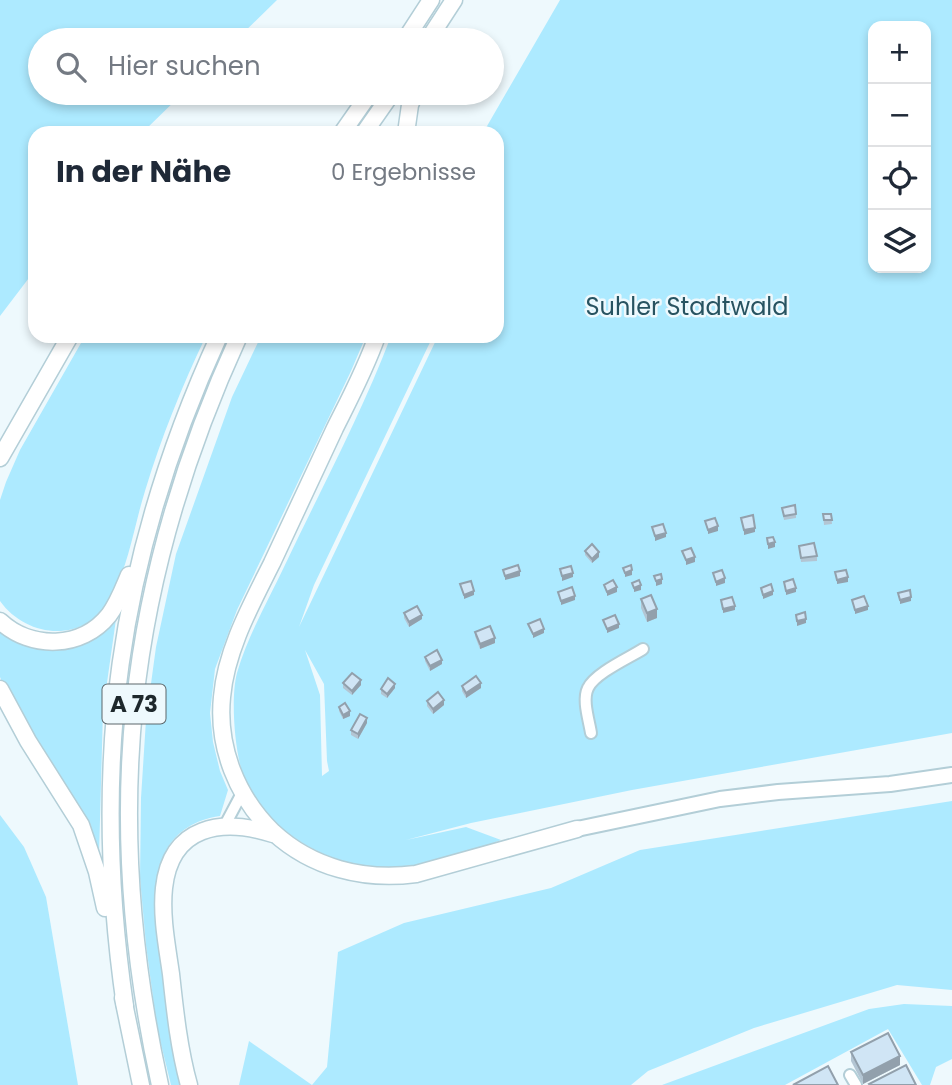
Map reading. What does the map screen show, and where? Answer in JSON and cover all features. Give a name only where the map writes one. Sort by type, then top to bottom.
[{"type":"highway","points":[[413,28],[431,0]]},
{"type":"highway","points":[[436,28],[456,0]]},
{"type":"highway","points":[[443,28],[456,0]]},
{"type":"highway","points":[[347,126],[362,105]]},
{"type":"highway","points":[[369,126],[384,105]]},
{"type":"highway","points":[[408,126],[412,105]]},
{"type":"highway","points":[[0,458],[65,343]]},
{"type":"highway","name":"A 73","points":[[141,1085],[117,953],[111,878],[109,796],[114,716],[122,649],[143,544],[178,432],[216,343]]},
{"type":"highway","name":"A 73","points":[[160,1085],[140,985],[131,886],[128,794],[132,714],[142,638],[161,547],[195,441],[236,343]]},
{"type":"highway","points":[[376,343],[251,605],[228,664],[222,698],[223,733],[230,765],[242,793],[277,835],[306,856],[348,872],[389,876],[416,874],[577,829]]},
{"type":"highway","points":[[0,621],[22,636],[43,642],[63,642],[81,636],[109,615],[143,544]]},
{"type":"highway","points":[[0,689],[28,741],[74,811],[89,845],[125,1006]]},
{"type":"highway","points":[[189,1085],[177,1030],[167,944],[163,891],[172,861],[182,846],[201,832],[225,825],[248,827],[277,835]]},
{"type":"main road","points":[[577,829],[720,799],[952,775]]},
{"type":"lane","points":[[591,733],[586,707],[587,689],[597,677],[643,649]]},
{"type":"lane","points":[[225,825],[242,793]]},
{"type":"green space","points":[[0,0],[277,0],[248,28],[28,28],[28,105],[171,105],[149,126],[28,126],[28,279],[0,316]]},
{"type":"green space","name":"Suhler Stadtwald","points":[[560,0],[952,0],[952,733],[632,790],[471,823],[406,840],[466,827],[501,840],[427,867],[400,870],[368,868],[323,854],[280,827],[261,807],[246,783],[236,745],[235,684],[252,633],[353,424],[388,343],[430,343],[314,585],[299,627],[435,343],[504,343],[504,126],[487,126],[499,105],[504,105],[504,97]],"holes":[[[305,650],[324,684],[329,771],[322,776],[320,695]]]},
{"type":"green space","points":[[81,343],[203,343],[165,432],[117,585],[100,613],[73,629],[41,629],[12,614],[0,601],[0,500],[20,450]]},
{"type":"green space","points":[[258,343],[363,343],[237,610],[215,669],[210,713],[213,742],[228,790],[220,816],[193,824],[174,839],[163,858],[157,880],[157,931],[183,1085],[171,1085],[157,1028],[140,878],[146,720],[156,647],[176,554],[232,397]]},
{"type":"green space","points":[[117,612],[103,711],[99,856],[6,692],[0,677],[0,626],[54,645]]},
{"type":"green space","points":[[952,801],[952,990],[897,985],[754,1028],[648,1071],[631,1085],[312,1085],[327,1067],[338,952],[404,923],[551,888],[640,850]]},
{"type":"green space","points":[[0,815],[24,847],[46,897],[78,1085],[0,1085]]},
{"type":"green space","points":[[904,1004],[952,1006],[952,1059],[936,1067],[930,1085],[922,1085],[888,1029],[785,1085],[662,1085],[869,1009]]},
{"type":"green space","points":[[249,1041],[312,1085],[239,1085]]},
{"type":"building","points":[[795,505],[796,514],[784,516],[782,508]]},
{"type":"building","points":[[823,514],[831,514],[832,520],[824,520]]},
{"type":"building","points":[[753,515],[755,528],[744,530],[741,518]]},
{"type":"building","points":[[715,518],[718,526],[708,530],[705,521]]},
{"type":"building","points":[[663,524],[666,533],[655,536],[652,527]]},
{"type":"building","points":[[773,537],[775,542],[768,544],[767,538]]},
{"type":"building","points":[[814,543],[817,556],[801,558],[799,546]]},
{"type":"building","points":[[592,544],[599,552],[592,559],[585,551]]},
{"type":"building","points":[[691,548],[695,557],[686,560],[682,551]]},
{"type":"building","points":[[518,565],[520,571],[505,576],[503,570]]},
{"type":"building","points":[[631,565],[632,570],[625,573],[623,568]]},
{"type":"building","points":[[571,566],[573,573],[562,576],[560,569]]},
{"type":"building","points":[[722,570],[725,578],[716,582],[713,573]]},
{"type":"building","points":[[846,570],[848,577],[837,580],[835,572]]},
{"type":"building","points":[[661,574],[662,579],[656,581],[654,576]]},
{"type":"building","points":[[793,579],[796,588],[786,591],[784,582]]},
{"type":"building","points":[[613,580],[617,587],[607,592],[604,585]]},
{"type":"building","points":[[639,580],[641,585],[634,588],[632,583]]},
{"type":"building","points":[[471,581],[474,591],[464,595],[460,584]]},
{"type":"building","points":[[771,584],[773,591],[763,595],[761,588]]},
{"type":"building","points":[[572,587],[575,596],[561,601],[558,592]]},
{"type":"building","points":[[910,590],[911,597],[900,600],[898,593]]},
{"type":"building","points":[[651,595],[657,609],[647,613],[641,599]]},
{"type":"building","points":[[864,596],[868,606],[855,610],[852,600]]},
{"type":"building","points":[[732,597],[735,606],[723,609],[721,600]]},
{"type":"building","points":[[417,606],[422,615],[409,622],[404,613]]},
{"type":"building","points":[[805,612],[806,619],[797,621],[796,615]]},
{"type":"building","points":[[615,615],[619,624],[607,629],[603,620]]},
{"type":"building","points":[[540,619],[544,629],[533,634],[528,624]]},
{"type":"building","points":[[490,626],[495,638],[480,644],[475,632]]},
{"type":"building","points":[[437,650],[442,660],[430,666],[425,657]]},
{"type":"building","points":[[352,673],[361,680],[352,691],[343,683]]},
{"type":"building","points":[[476,676],[481,683],[466,693],[462,686]]},
{"type":"building","points":[[388,678],[395,684],[387,694],[381,689]]},
{"type":"building","points":[[438,692],[444,700],[433,709],[427,701]]},
{"type":"building","points":[[345,703],[350,711],[343,715],[339,707]]},
{"type":"building","points":[[360,714],[367,718],[358,734],[351,730]]},
{"type":"building","points":[[888,1033],[900,1056],[863,1075],[851,1052]]},
{"type":"building","points":[[906,1065],[916,1085],[869,1084]]},
{"type":"building","points":[[828,1066],[838,1085],[793,1085]]}]
